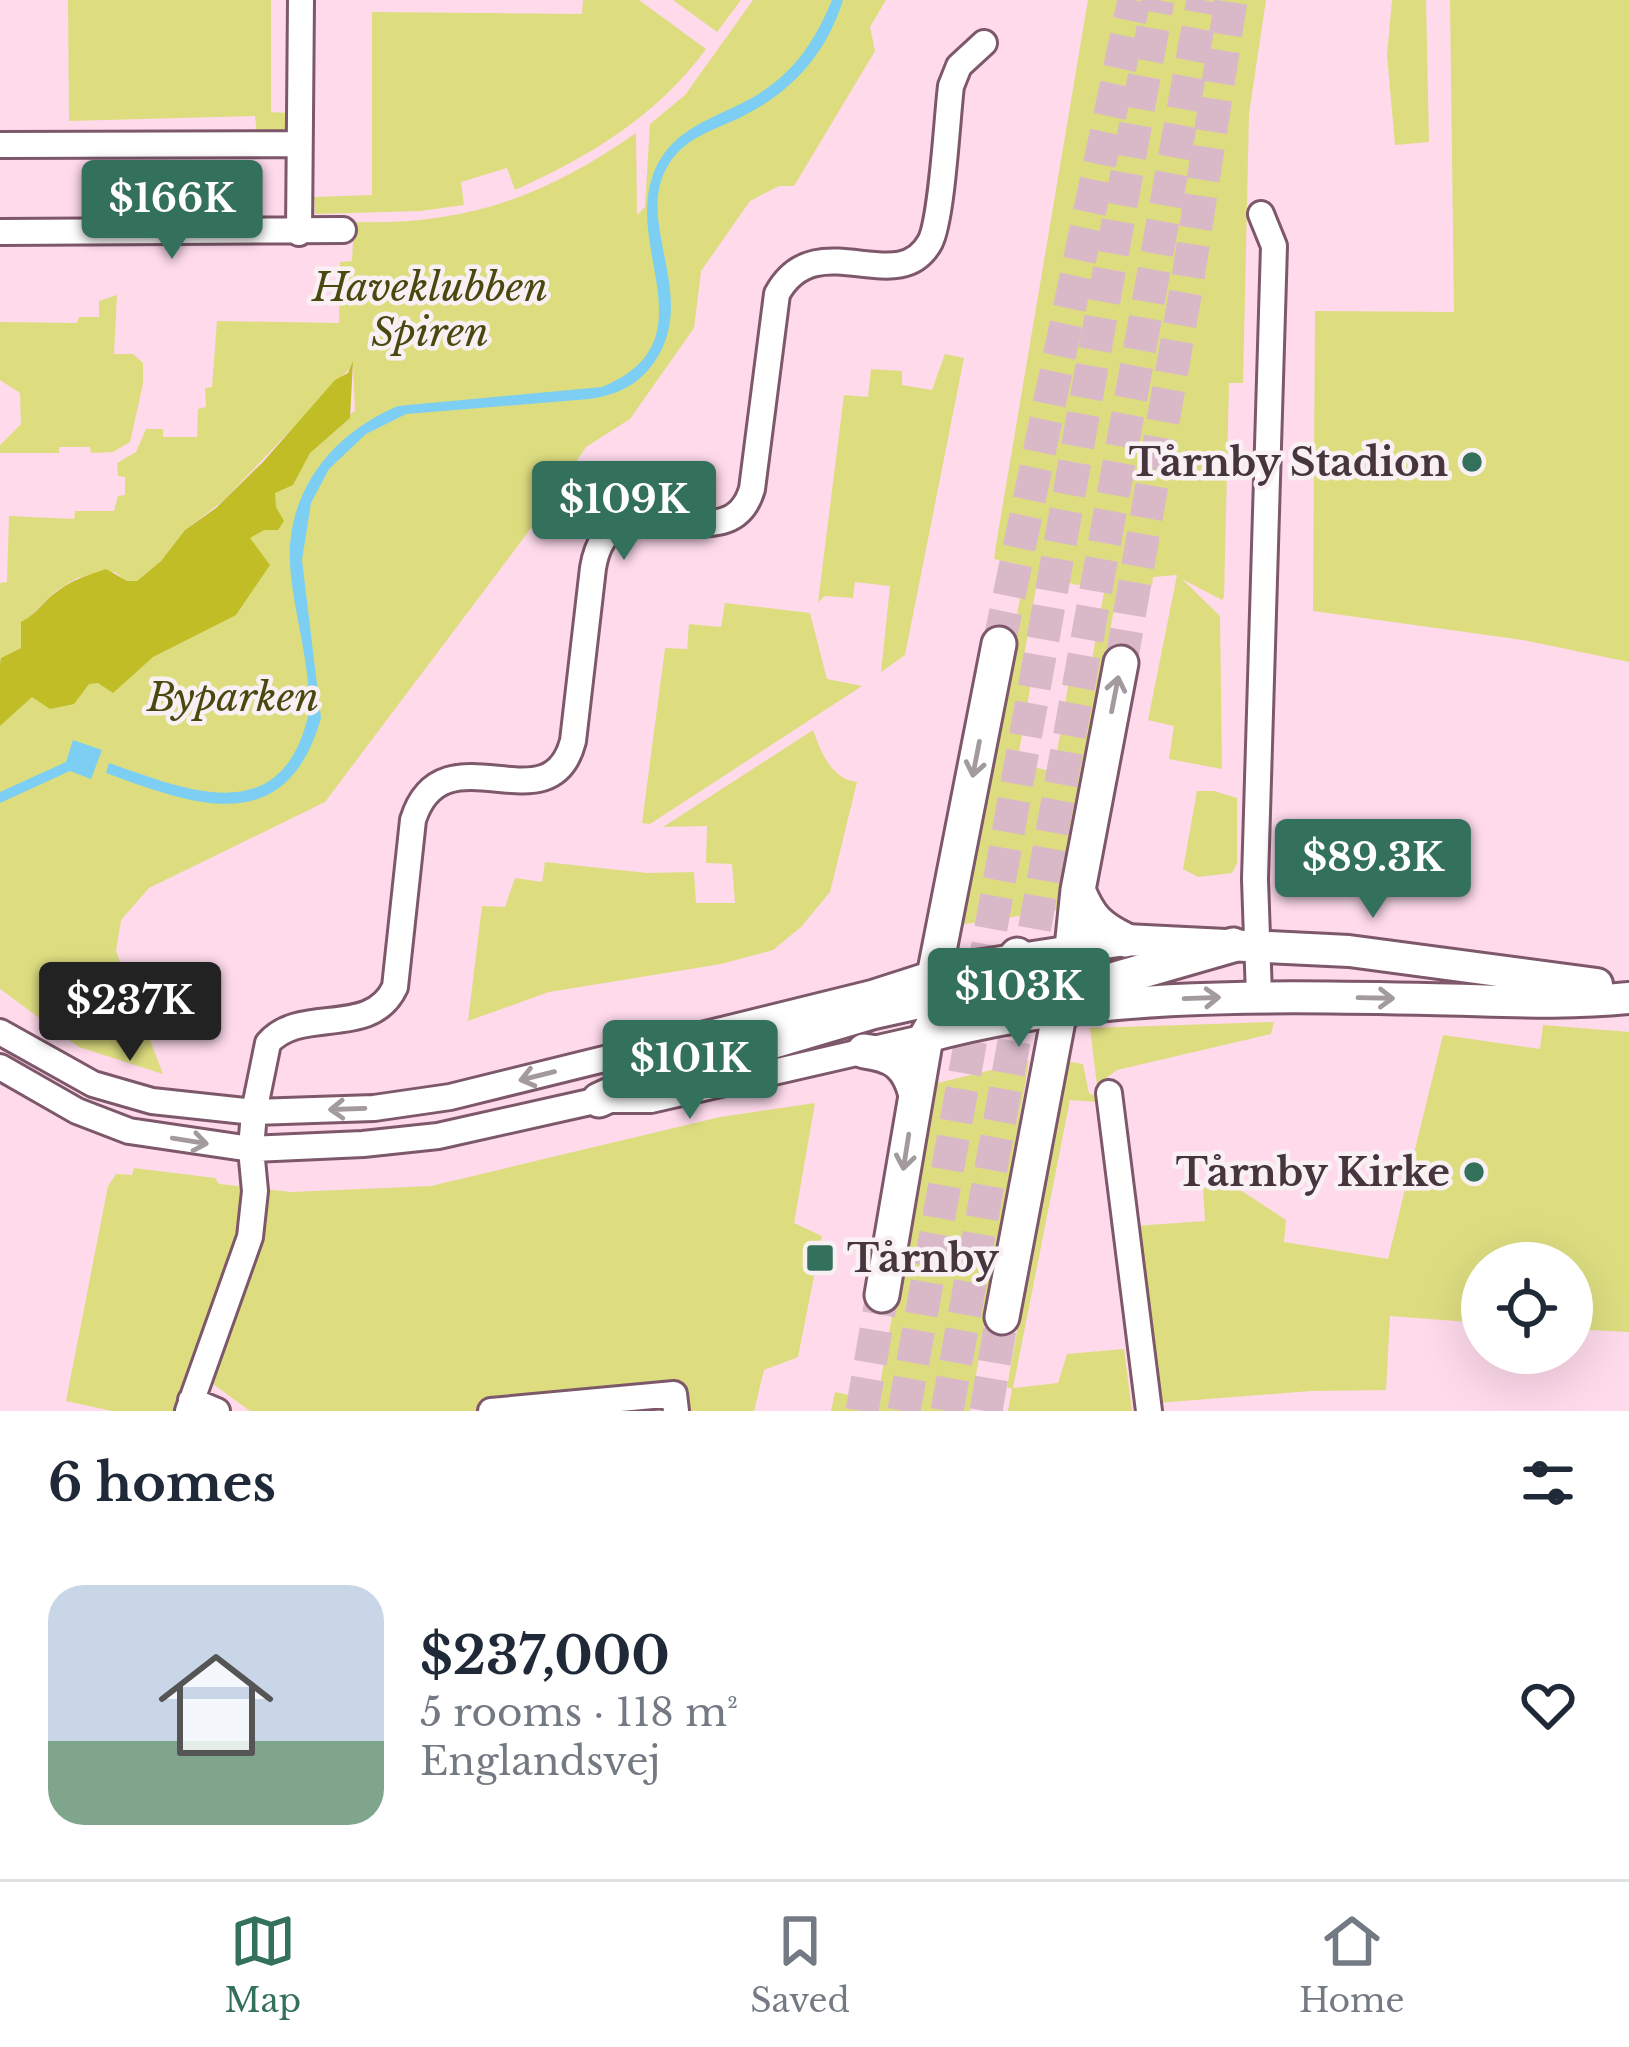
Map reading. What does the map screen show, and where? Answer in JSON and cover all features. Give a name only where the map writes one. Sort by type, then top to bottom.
[{"type":"highway","points":[[882,1295],[926,1036],[948,1000],[999,644]]},
{"type":"highway","points":[[1003,1317],[1043,982],[1072,948],[1078,890],[1121,663]]},
{"type":"highway","points":[[1078,890],[1089,917],[1124,940]]},
{"type":"highway","points":[[599,1100],[645,1079],[948,1000],[1043,982],[1108,981],[1244,945]]},
{"type":"highway","points":[[864,1051],[890,1054],[900,1062],[916,1095]]},
{"type":"main road","points":[[1072,948],[1124,940],[1349,952],[1629,989]]},
{"type":"main road","points":[[1043,982],[1145,1000],[1629,998]]},
{"type":"street","points":[[299,233],[301,0]]},
{"type":"street","points":[[217,1411],[190,1405],[250,1237],[255,1191],[251,1149],[263,1054],[276,1034],[288,1028],[361,1017],[388,1001],[395,987],[413,820],[424,796],[457,776],[538,781],[562,767],[569,755],[593,568],[601,542],[621,523],[634,519],[721,523],[748,501],[774,306],[783,283],[802,266],[826,260],[900,265],[929,244],[952,86],[959,66],[984,44]]},
{"type":"street","points":[[0,145],[299,144]]},
{"type":"street","points":[[1258,996],[1244,945],[1255,879],[1274,246],[1261,214]]},
{"type":"street","points":[[0,232],[343,230]]},
{"type":"street","points":[[0,1032],[61,1067],[152,1101],[254,1112],[374,1108],[450,1097],[872,993],[948,1000]]},
{"type":"street","points":[[0,1067],[77,1111],[129,1131],[251,1149],[438,1136],[599,1100],[651,1100],[926,1036]]},
{"type":"street","points":[[1109,1093],[1149,1411]]},
{"type":"street","points":[[491,1411],[675,1403]]},
{"type":"green space","points":[[68,0],[271,0],[271,112],[288,113],[289,129],[257,134],[255,116],[69,121]]},
{"type":"green space","points":[[583,0],[639,0],[706,49],[666,95],[620,132],[515,190],[507,168],[461,182],[464,205],[315,214],[314,197],[372,195],[372,12],[582,14]]},
{"type":"green space","points":[[673,0],[741,0],[717,32]]},
{"type":"green space","name":"Byparken","points":[[753,0],[886,0],[870,27],[875,51],[794,186],[779,186],[750,201],[701,271],[694,328],[630,419],[586,447],[535,523],[325,802],[149,888],[121,920],[116,951],[163,1074],[79,1047],[0,989],[0,717],[310,440],[355,411],[353,365],[224,500],[185,530],[161,561],[137,581],[127,582],[115,572],[77,578],[56,591],[28,618],[21,648],[0,664],[0,583],[7,582],[9,516],[74,519],[75,511],[114,511],[118,496],[125,495],[125,477],[118,476],[117,463],[136,452],[146,429],[163,429],[163,437],[197,437],[198,409],[206,407],[205,388],[212,387],[217,321],[339,323],[340,262],[352,261],[354,222],[433,218],[503,203],[569,174],[636,133],[637,215],[645,207],[650,124],[685,95]]},
{"type":"green space","points":[[1088,0],[1266,0],[1249,114],[1243,383],[1229,383],[1224,597],[1182,579],[1220,616],[1222,769],[1169,759],[1174,726],[1148,720],[1177,575],[1153,577],[1152,585],[1119,582],[1059,910],[959,925],[1026,566],[994,559]],"holes":[[[1041,560],[1052,561],[1062,577],[1076,585],[1089,583],[1097,568],[1108,570],[1091,665],[1069,680],[1050,771],[1017,763],[1031,683],[1022,667]]]},
{"type":"green space","points":[[1392,0],[1426,0],[1429,142],[1395,145],[1387,55]]},
{"type":"green space","name":"Tårnby Stadion","points":[[1450,0],[1629,0],[1629,662],[1523,640],[1313,611],[1315,311],[1454,312]]},
{"type":"green space","points":[[117,295],[114,354],[133,354],[143,363],[130,442],[113,452],[59,447],[59,453],[0,453],[0,445],[21,424],[20,393],[0,380],[0,322],[77,323],[79,317],[99,317],[99,301]]},
{"type":"green space","points":[[945,354],[964,358],[905,655],[881,672],[890,586],[855,582],[853,598],[825,596],[818,602],[844,395],[868,397],[871,369],[902,371],[902,385],[932,390]]},
{"type":"green space","points":[[725,603],[810,613],[827,679],[862,686],[650,824],[642,823],[665,648],[687,649],[689,624],[721,627]]},
{"type":"green space","points":[[813,730],[834,770],[857,782],[830,892],[801,927],[773,950],[721,964],[549,992],[468,1021],[482,906],[505,907],[515,878],[542,882],[545,862],[647,873],[694,872],[696,903],[735,903],[732,864],[706,863],[707,826],[663,827]]},
{"type":"green space","points":[[1197,791],[1237,798],[1237,863],[1232,873],[1198,877],[1183,869]]},
{"type":"green space","points":[[1274,1022],[1271,1034],[1117,1070],[1097,1085],[1090,1028]]},
{"type":"green space","points":[[1543,1025],[1629,1032],[1629,1332],[1593,1330],[1593,1242],[1461,1242],[1461,1321],[1390,1316],[1386,1390],[1157,1403],[1134,1226],[1205,1221],[1203,1188],[1234,1186],[1286,1220],[1284,1242],[1388,1259],[1443,1035],[1540,1049]]},
{"type":"green space","points":[[1029,1061],[970,1411],[831,1411],[835,1392],[877,1401],[933,1084]]},
{"type":"green space","points":[[1065,1061],[1083,1064],[1089,1093],[1096,1096],[1096,1102],[1070,1100],[1013,1388],[1058,1383],[1067,1354],[1124,1349],[1132,1411],[1008,1411],[1012,1389],[1007,1387]]},
{"type":"green space","points":[[815,1103],[794,1223],[822,1236],[798,1357],[764,1370],[754,1411],[250,1411],[213,1384],[200,1382],[189,1411],[112,1411],[66,1401],[108,1186],[116,1174],[132,1175],[134,1168],[291,1192],[431,1186],[720,1117]]},
{"type":"shaded area","points":[[353,361],[350,418],[310,453],[293,485],[275,493],[284,521],[278,530],[264,530],[250,538],[270,565],[236,615],[153,657],[113,693],[98,683],[89,684],[74,704],[50,709],[32,697],[0,726],[1,658],[21,648],[21,622],[65,586],[94,573],[106,569],[127,581],[137,581],[161,561],[185,530],[216,508],[263,462],[335,380],[348,373]]},
{"type":"water","points":[[832,0],[843,0],[828,36],[806,68],[763,105],[690,142],[665,171],[658,215],[671,310],[667,334],[644,375],[610,395],[589,399],[406,414],[366,434],[329,469],[311,503],[302,560],[321,718],[305,757],[285,783],[261,798],[233,804],[172,795],[106,773],[109,763],[170,784],[229,793],[255,788],[278,774],[296,750],[309,712],[290,564],[296,512],[318,468],[353,432],[398,406],[602,387],[634,368],[652,346],[659,320],[647,204],[661,158],[684,133],[760,93],[784,74],[812,40]]},
{"type":"water","points":[[73,740],[102,750],[91,779],[70,771],[0,803],[0,792],[66,762]]},
{"type":"tunnel","points":[[999,644],[1134,0]]},
{"type":"tunnel","points":[[904,1411],[1158,0]]},
{"type":"tunnel","points":[[947,1411],[1203,0]]},
{"type":"tunnel","points":[[1121,663],[1231,0]]},
{"type":"tunnel","points":[[862,1411],[882,1295]]},
{"type":"tunnel","points":[[986,1411],[1002,1317]]},
{"type":"place","name":"Tårnby Stadion","points":[[1472,462]]},
{"type":"place","name":"Tårnby Kirke","points":[[1474,1172]]},
{"type":"place","name":"Tårnby","points":[[820,1258]]},
{"type":"park label","name":"Haveklubben Spiren","points":[[430,310]]}]
